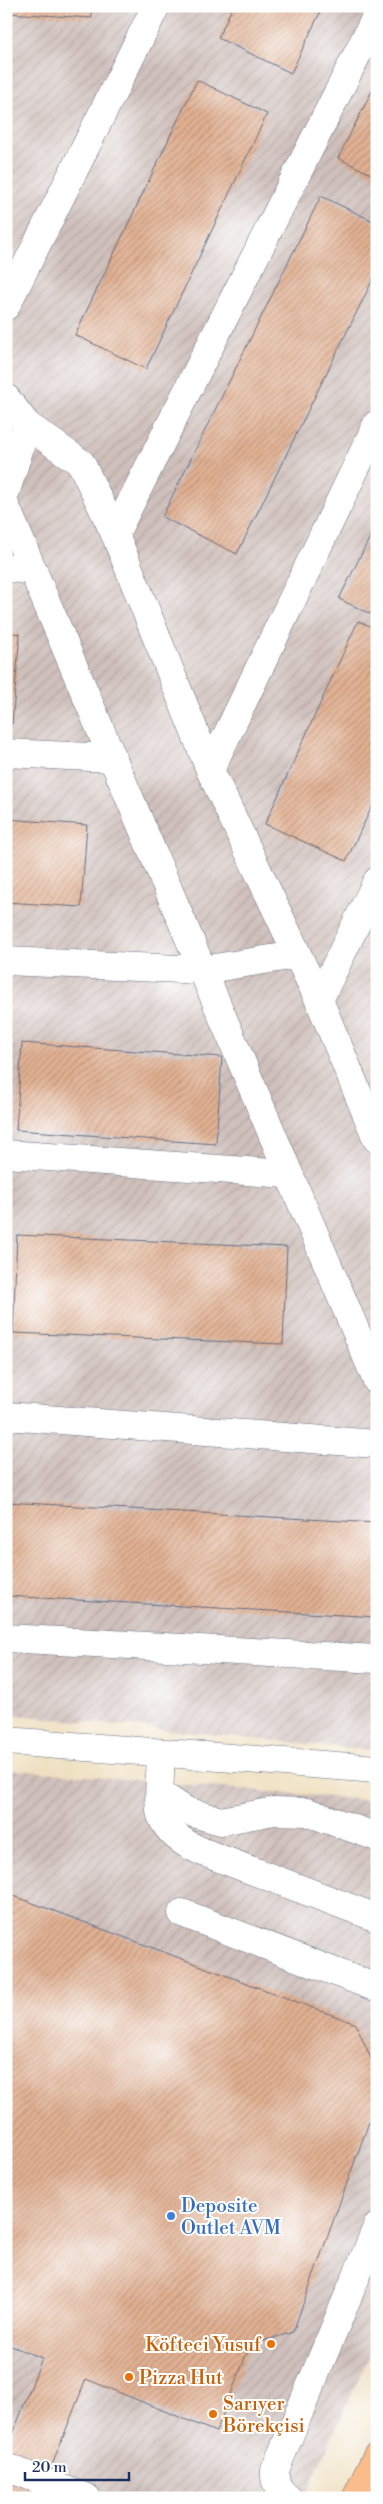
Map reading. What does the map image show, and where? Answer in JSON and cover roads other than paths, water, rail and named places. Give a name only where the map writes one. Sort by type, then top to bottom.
[{"type":"main road","points":[[356,2498],[377,2456]]},
{"type":"lane","points":[[6,306],[156,6]]},
{"type":"lane","points":[[115,534],[377,15]]},
{"type":"lane","points":[[6,398],[27,424],[81,463],[115,534],[210,770],[318,1000],[377,1139]]},
{"type":"lane","points":[[6,492],[27,424]]},
{"type":"lane","points":[[210,770],[377,424]]},
{"type":"lane","points":[[6,508],[20,569],[112,758],[377,1381]]},
{"type":"lane","points":[[6,753],[112,758]]},
{"type":"lane","points":[[318,1000],[377,881]]},
{"type":"lane","points":[[6,962],[202,970],[296,955]]},
{"type":"lane","points":[[6,1154],[288,1174]]},
{"type":"lane","points":[[6,1416],[377,1444]]},
{"type":"lane","points":[[6,1638],[377,1659]]},
{"type":"lane","points":[[6,1741],[377,1769]]},
{"type":"lane","points":[[162,1753],[160,1813],[175,1834],[186,1844],[211,1856],[377,1918]]},
{"type":"lane","points":[[160,1794],[186,1811],[222,1821],[274,1811],[307,1812],[377,1836]]},
{"type":"lane","points":[[211,1856],[222,1821]]},
{"type":"lane","points":[[182,1913],[377,1988]]},
{"type":"lane","points":[[288,2498],[278,2488],[275,2480],[275,2470],[377,2227]]},
{"type":"lane","points":[[6,2467],[87,2498]]},
{"type":"place","name":"Deposite Outlet AVM","points":[[171,2216]]},
{"type":"place","name":"Köfteci Yusuf","points":[[271,2344]]},
{"type":"place","name":"Pizza Hut","points":[[129,2377]]},
{"type":"place","name":"Sarıyer Börekçisi","points":[[213,2414]]}]
